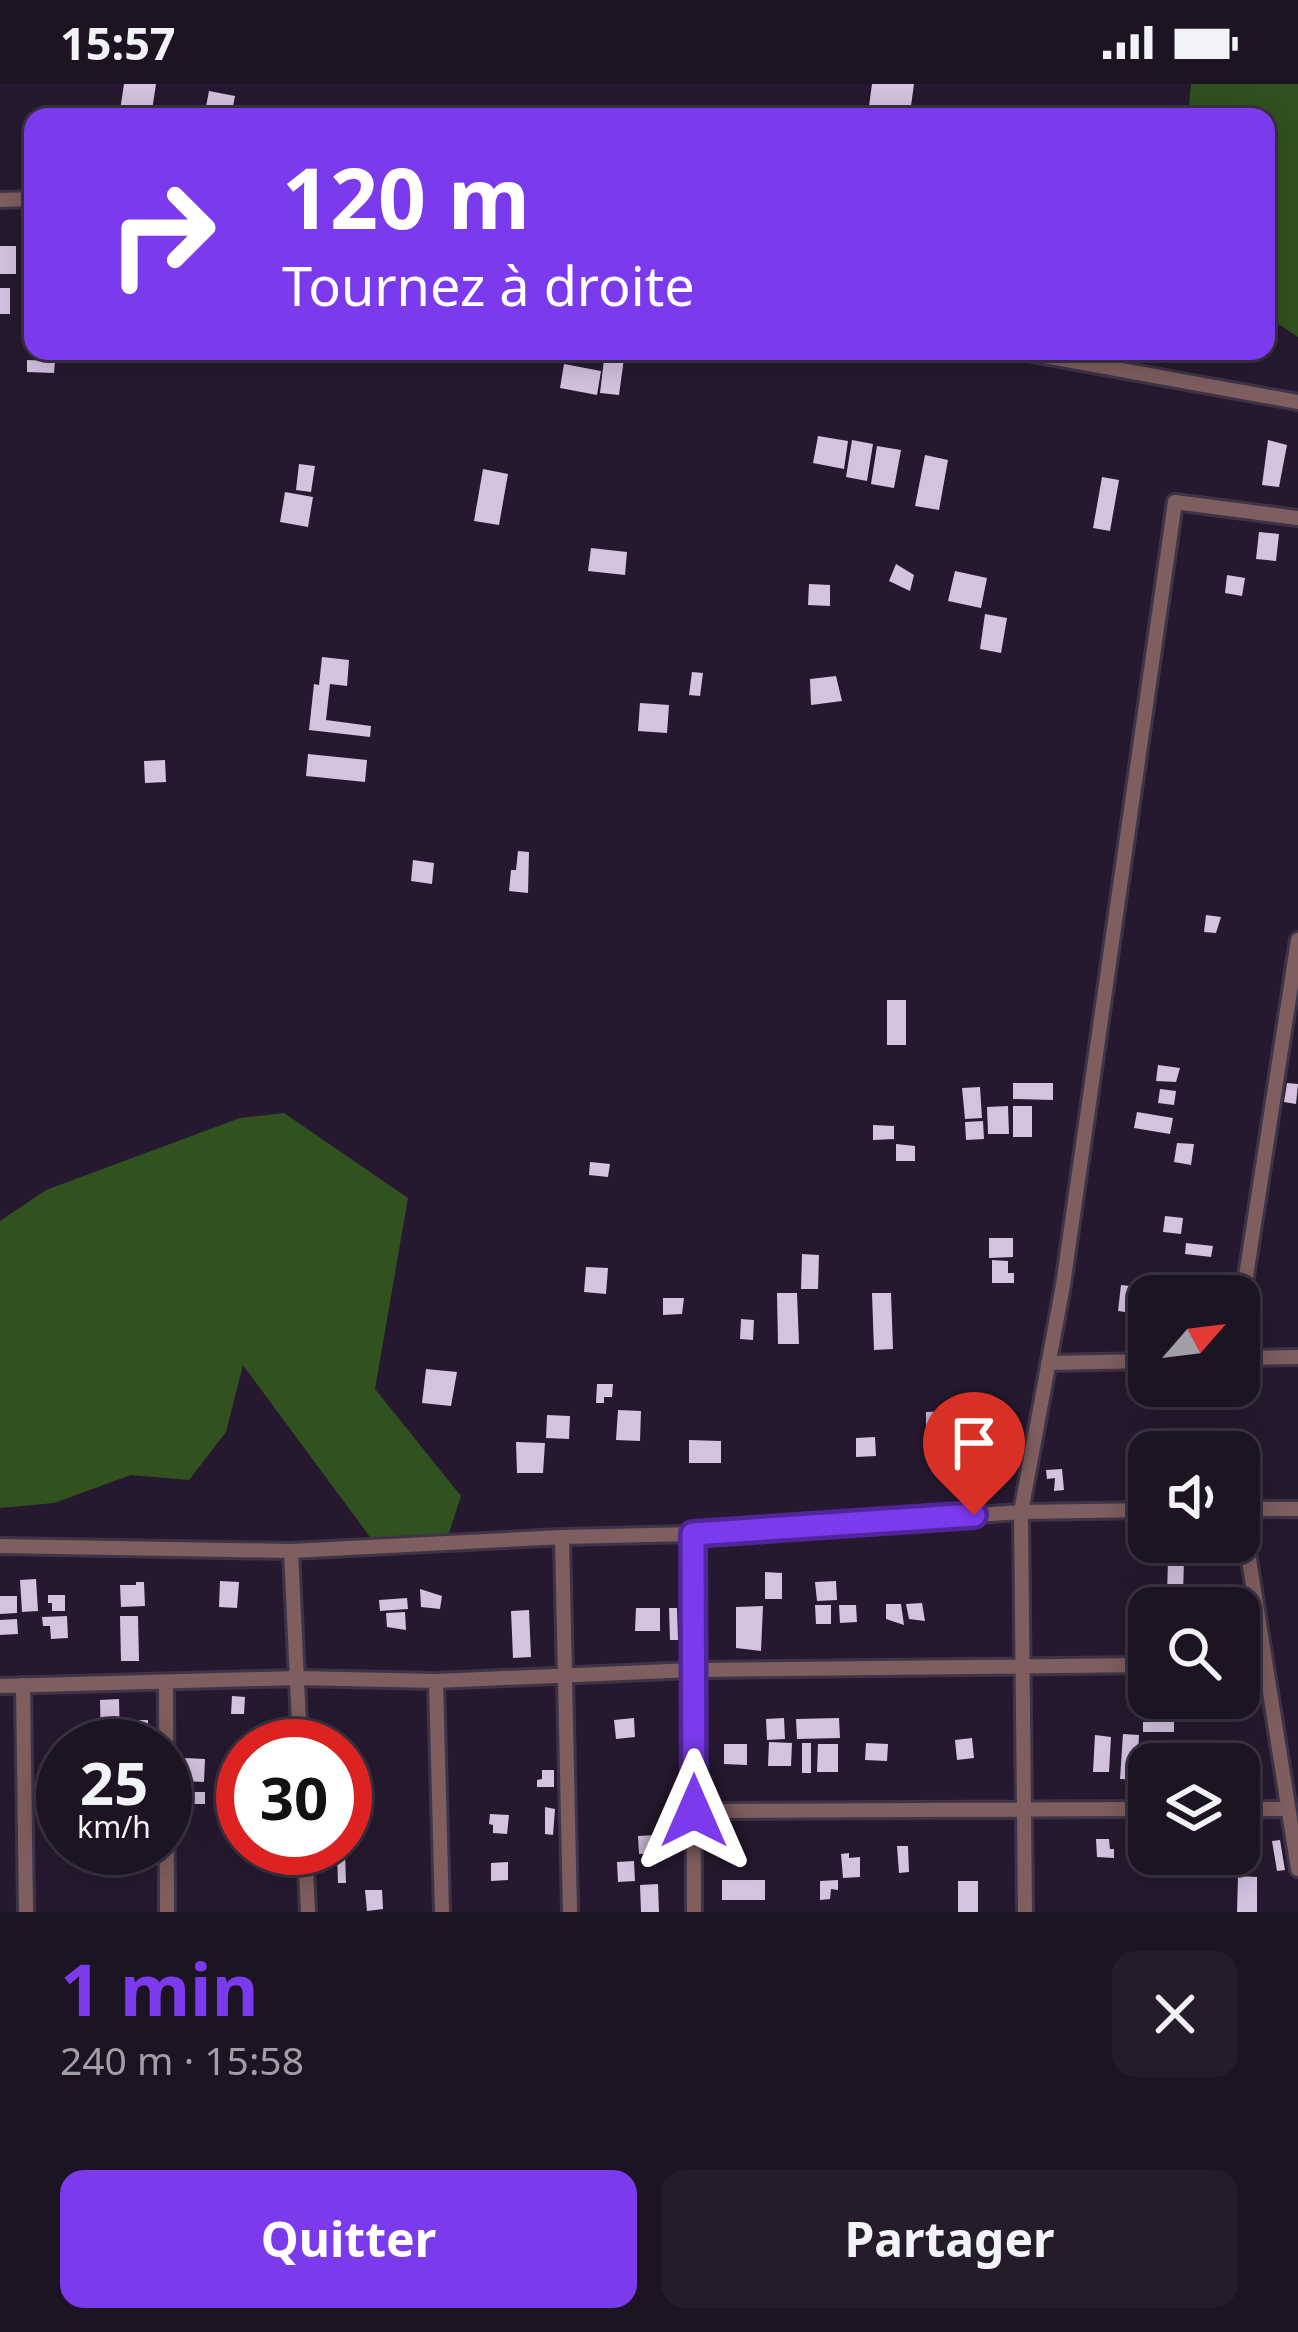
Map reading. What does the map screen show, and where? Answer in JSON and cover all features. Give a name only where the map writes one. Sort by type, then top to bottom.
[{"type":"street","points":[[1066,360],[1298,402]]},
{"type":"street","points":[[1025,1912],[1021,1512],[1063,1285],[1175,502],[1298,518]]},
{"type":"street","points":[[1246,1275],[1298,940]]},
{"type":"street","points":[[1260,1358],[1298,1357]]},
{"type":"street","points":[[1048,1364],[1128,1361]]},
{"type":"street","points":[[1260,1509],[1298,1509]]},
{"type":"street","points":[[0,1546],[291,1551],[1128,1510]]},
{"type":"street","points":[[693,1534],[694,1912]]},
{"type":"street","points":[[562,1537],[570,1912]]},
{"type":"street","points":[[291,1551],[299,1719]]},
{"type":"street","points":[[1249,1563],[1298,1869]]},
{"type":"street","points":[[1260,1663],[1265,1663]]},
{"type":"street","points":[[0,1686],[1128,1665]]},
{"type":"street","points":[[436,1681],[442,1912]]},
{"type":"street","points":[[166,1682],[167,1912]]},
{"type":"street","points":[[23,1685],[26,1912]]},
{"type":"street","points":[[694,1811],[1128,1809]]},
{"type":"street","points":[[1260,1809],[1288,1809]]},
{"type":"street","points":[[306,1875],[308,1912]]},
{"type":"green space","points":[[1191,84],[1298,84],[1298,337],[1275,322],[1275,108],[1189,108]]},
{"type":"green space","points":[[284,1113],[408,1198],[375,1389],[461,1496],[447,1539],[373,1541],[243,1365],[226,1432],[189,1480],[131,1475],[54,1503],[0,1508],[0,1221],[46,1190],[240,1118]]},
{"type":"building","points":[[124,84],[156,84],[152,108],[120,108]]},
{"type":"building","points":[[872,84],[914,84],[911,108],[869,106]]},
{"type":"building","points":[[209,91],[235,96],[233,108],[206,108]]},
{"type":"building","points":[[0,246],[16,246],[16,274],[0,274]]},
{"type":"building","points":[[0,288],[10,288],[10,314],[0,314]]},
{"type":"building","points":[[27,360],[55,361],[54,373],[27,372]]},
{"type":"building","points":[[604,360],[624,360],[619,395],[600,393]]},
{"type":"building","points":[[564,364],[601,371],[597,395],[560,388]]},
{"type":"building","points":[[818,436],[848,441],[844,469],[813,463]]},
{"type":"building","points":[[852,440],[873,444],[867,481],[846,477]]},
{"type":"building","points":[[1268,440],[1287,445],[1279,487],[1262,485]]},
{"type":"building","points":[[877,446],[901,450],[894,488],[871,484]]},
{"type":"building","points":[[925,455],[948,460],[939,510],[915,506]]},
{"type":"building","points":[[299,464],[315,466],[311,492],[296,490]]},
{"type":"building","points":[[483,469],[508,474],[499,525],[474,521]]},
{"type":"building","points":[[1102,477],[1119,480],[1110,531],[1093,528]]},
{"type":"building","points":[[285,492],[313,497],[308,527],[280,522]]},
{"type":"building","points":[[1259,532],[1279,534],[1276,561],[1256,559]]},
{"type":"building","points":[[591,548],[627,552],[625,575],[588,571]]},
{"type":"building","points":[[896,564],[914,575],[910,591],[889,581]]},
{"type":"building","points":[[955,571],[987,578],[981,608],[948,601]]},
{"type":"building","points":[[1227,575],[1245,578],[1242,596],[1225,593]]},
{"type":"building","points":[[809,584],[830,585],[830,606],[808,605]]},
{"type":"building","points":[[985,614],[1007,618],[1001,653],[980,649]]},
{"type":"building","points":[[322,657],[349,660],[347,686],[330,684],[326,720],[371,726],[370,737],[309,730]]},
{"type":"building","points":[[692,672],[703,673],[700,696],[689,695]]},
{"type":"building","points":[[836,676],[842,701],[811,705],[810,679]]},
{"type":"building","points":[[640,703],[669,705],[667,733],[638,731]]},
{"type":"building","points":[[308,754],[367,760],[365,782],[306,776]]},
{"type":"building","points":[[165,760],[166,782],[145,783],[144,761]]},
{"type":"building","points":[[518,851],[529,852],[528,893],[509,891]]},
{"type":"building","points":[[413,860],[434,863],[432,884],[411,881]]},
{"type":"building","points":[[1206,915],[1221,917],[1216,933],[1204,932]]},
{"type":"building","points":[[887,1000],[906,1000],[906,1045],[887,1045]]},
{"type":"building","points":[[1158,1065],[1180,1068],[1176,1082],[1156,1081]]},
{"type":"building","points":[[1013,1083],[1053,1083],[1053,1100],[1013,1099]]},
{"type":"building","points":[[1287,1083],[1298,1084],[1296,1104],[1284,1102]]},
{"type":"building","points":[[980,1087],[982,1118],[965,1119],[962,1088]]},
{"type":"building","points":[[1160,1089],[1176,1091],[1174,1105],[1158,1103]]},
{"type":"building","points":[[1008,1106],[1009,1134],[988,1134],[987,1107]]},
{"type":"building","points":[[1013,1106],[1032,1106],[1032,1137],[1013,1137]]},
{"type":"building","points":[[1137,1112],[1173,1118],[1170,1134],[1134,1128]]},
{"type":"building","points":[[983,1121],[984,1139],[966,1140],[965,1122]]},
{"type":"building","points":[[873,1125],[894,1126],[894,1139],[873,1140]]},
{"type":"building","points":[[1177,1143],[1194,1144],[1191,1165],[1174,1162]]},
{"type":"building","points":[[896,1144],[915,1146],[915,1161],[896,1161]]},
{"type":"building","points":[[590,1162],[610,1164],[608,1177],[589,1175]]},
{"type":"building","points":[[1165,1216],[1183,1218],[1181,1234],[1163,1232]]},
{"type":"building","points":[[989,1238],[1013,1238],[1013,1257],[989,1258]]},
{"type":"building","points":[[1186,1243],[1213,1246],[1211,1257],[1185,1254]]},
{"type":"building","points":[[802,1254],[819,1255],[818,1289],[801,1289]]},
{"type":"building","points":[[992,1260],[1008,1261],[1014,1283],[992,1283]]},
{"type":"building","points":[[586,1267],[608,1268],[606,1294],[584,1292]]},
{"type":"building","points":[[1121,1285],[1128,1286],[1128,1312],[1118,1311]]},
{"type":"building","points":[[777,1293],[797,1293],[799,1344],[778,1344]]},
{"type":"building","points":[[872,1293],[891,1293],[893,1349],[874,1350]]},
{"type":"building","points":[[663,1298],[684,1298],[682,1314],[663,1315]]},
{"type":"building","points":[[741,1319],[754,1320],[753,1340],[740,1339]]},
{"type":"building","points":[[426,1369],[457,1372],[451,1406],[422,1403]]},
{"type":"building","points":[[597,1384],[613,1384],[612,1397],[604,1397],[604,1403],[596,1403]]},
{"type":"building","points":[[618,1410],[641,1411],[640,1441],[616,1440]]},
{"type":"building","points":[[952,1411],[949,1434],[926,1433],[926,1412]]},
{"type":"building","points":[[547,1415],[570,1416],[569,1439],[546,1438]]},
{"type":"building","points":[[875,1437],[876,1456],[856,1457],[856,1438]]},
{"type":"building","points":[[993,1437],[991,1468],[974,1465],[974,1438]]},
{"type":"building","points":[[689,1440],[721,1441],[721,1463],[689,1463]]},
{"type":"building","points":[[516,1442],[545,1443],[543,1473],[517,1473]]},
{"type":"building","points":[[1062,1469],[1064,1490],[1054,1491],[1055,1478],[1047,1479],[1046,1470]]},
{"type":"building","points":[[1168,1563],[1184,1563],[1183,1587],[1167,1587]]},
{"type":"building","points":[[765,1572],[782,1573],[782,1599],[765,1599]]},
{"type":"building","points":[[36,1579],[38,1611],[22,1612],[20,1580]]},
{"type":"building","points":[[220,1581],[239,1582],[237,1608],[219,1607]]},
{"type":"building","points":[[836,1581],[837,1600],[817,1601],[815,1582]]},
{"type":"building","points":[[144,1582],[145,1606],[121,1607],[120,1585]]},
{"type":"building","points":[[420,1589],[442,1596],[440,1609],[421,1607]]},
{"type":"building","points":[[48,1595],[65,1595],[65,1611],[52,1611]]},
{"type":"building","points":[[0,1596],[17,1596],[17,1613],[0,1614]]},
{"type":"building","points":[[407,1598],[408,1609],[380,1611],[379,1600]]},
{"type":"building","points":[[922,1603],[925,1621],[909,1619],[906,1604]]},
{"type":"building","points":[[886,1604],[901,1604],[904,1625],[886,1619]]},
{"type":"building","points":[[815,1605],[831,1605],[831,1624],[816,1624]]},
{"type":"building","points":[[839,1605],[856,1605],[857,1622],[840,1623]]},
{"type":"building","points":[[763,1606],[761,1651],[736,1648],[736,1607]]},
{"type":"building","points":[[636,1608],[660,1608],[660,1631],[635,1631]]},
{"type":"building","points":[[669,1608],[677,1608],[678,1640],[670,1640]]},
{"type":"building","points":[[529,1610],[531,1657],[513,1658],[511,1611]]},
{"type":"building","points":[[405,1612],[406,1630],[387,1627],[386,1613]]},
{"type":"building","points":[[67,1616],[68,1638],[51,1639],[50,1626],[43,1626],[42,1617]]},
{"type":"building","points":[[120,1616],[138,1616],[139,1661],[121,1661]]},
{"type":"building","points":[[17,1619],[18,1634],[0,1635],[0,1620]]},
{"type":"building","points":[[232,1696],[245,1697],[244,1714],[231,1714]]},
{"type":"building","points":[[119,1699],[119,1719],[100,1719],[100,1700]]},
{"type":"building","points":[[634,1718],[635,1737],[616,1739],[614,1720]]},
{"type":"building","points":[[784,1718],[785,1739],[767,1740],[766,1719]]},
{"type":"building","points":[[839,1718],[840,1738],[797,1739],[796,1719]]},
{"type":"building","points":[[1143,1722],[1174,1722],[1174,1732],[1143,1732]]},
{"type":"building","points":[[1123,1734],[1139,1735],[1139,1743],[1128,1743],[1128,1779],[1120,1779]]},
{"type":"building","points":[[1095,1735],[1111,1737],[1109,1772],[1093,1772]]},
{"type":"building","points":[[972,1738],[974,1758],[957,1760],[955,1740]]},
{"type":"building","points":[[769,1742],[792,1743],[791,1766],[768,1766]]},
{"type":"building","points":[[802,1743],[811,1743],[811,1773],[802,1773]]},
{"type":"building","points":[[866,1743],[888,1744],[887,1761],[865,1760]]},
{"type":"building","points":[[724,1744],[747,1744],[747,1765],[724,1764]]},
{"type":"building","points":[[818,1744],[838,1744],[838,1772],[817,1772]]},
{"type":"building","points":[[192,1758],[205,1759],[204,1782],[192,1781]]},
{"type":"building","points":[[542,1770],[554,1770],[554,1787],[537,1787]]},
{"type":"building","points":[[192,1792],[205,1792],[205,1804],[192,1804]]},
{"type":"building","points":[[545,1807],[555,1809],[553,1835],[545,1834]]},
{"type":"building","points":[[490,1814],[509,1815],[507,1834],[493,1833]]},
{"type":"building","points":[[655,1835],[656,1853],[639,1854],[638,1836]]},
{"type":"building","points":[[1096,1839],[1109,1839],[1114,1858],[1097,1857]]},
{"type":"building","points":[[1280,1840],[1285,1870],[1277,1871],[1272,1841]]},
{"type":"building","points":[[897,1846],[908,1846],[909,1872],[899,1873]]},
{"type":"building","points":[[849,1853],[849,1858],[860,1857],[860,1877],[843,1878],[841,1854]]},
{"type":"building","points":[[634,1861],[635,1881],[618,1882],[617,1862]]},
{"type":"building","points":[[508,1862],[508,1880],[491,1881],[491,1863]]},
{"type":"building","points":[[1238,1876],[1257,1877],[1257,1912],[1237,1912]]},
{"type":"building","points":[[722,1880],[765,1880],[765,1900],[722,1900]]},
{"type":"building","points":[[838,1880],[838,1890],[831,1889],[830,1899],[820,1900],[820,1881]]},
{"type":"building","points":[[958,1881],[978,1881],[978,1912],[958,1912]]},
{"type":"building","points":[[658,1884],[659,1912],[641,1912],[640,1885]]},
{"type":"building","points":[[365,1890],[382,1890],[383,1909],[367,1911]]},
{"type":"route","points":[[694,1811],[693,1534],[974,1515]]}]
